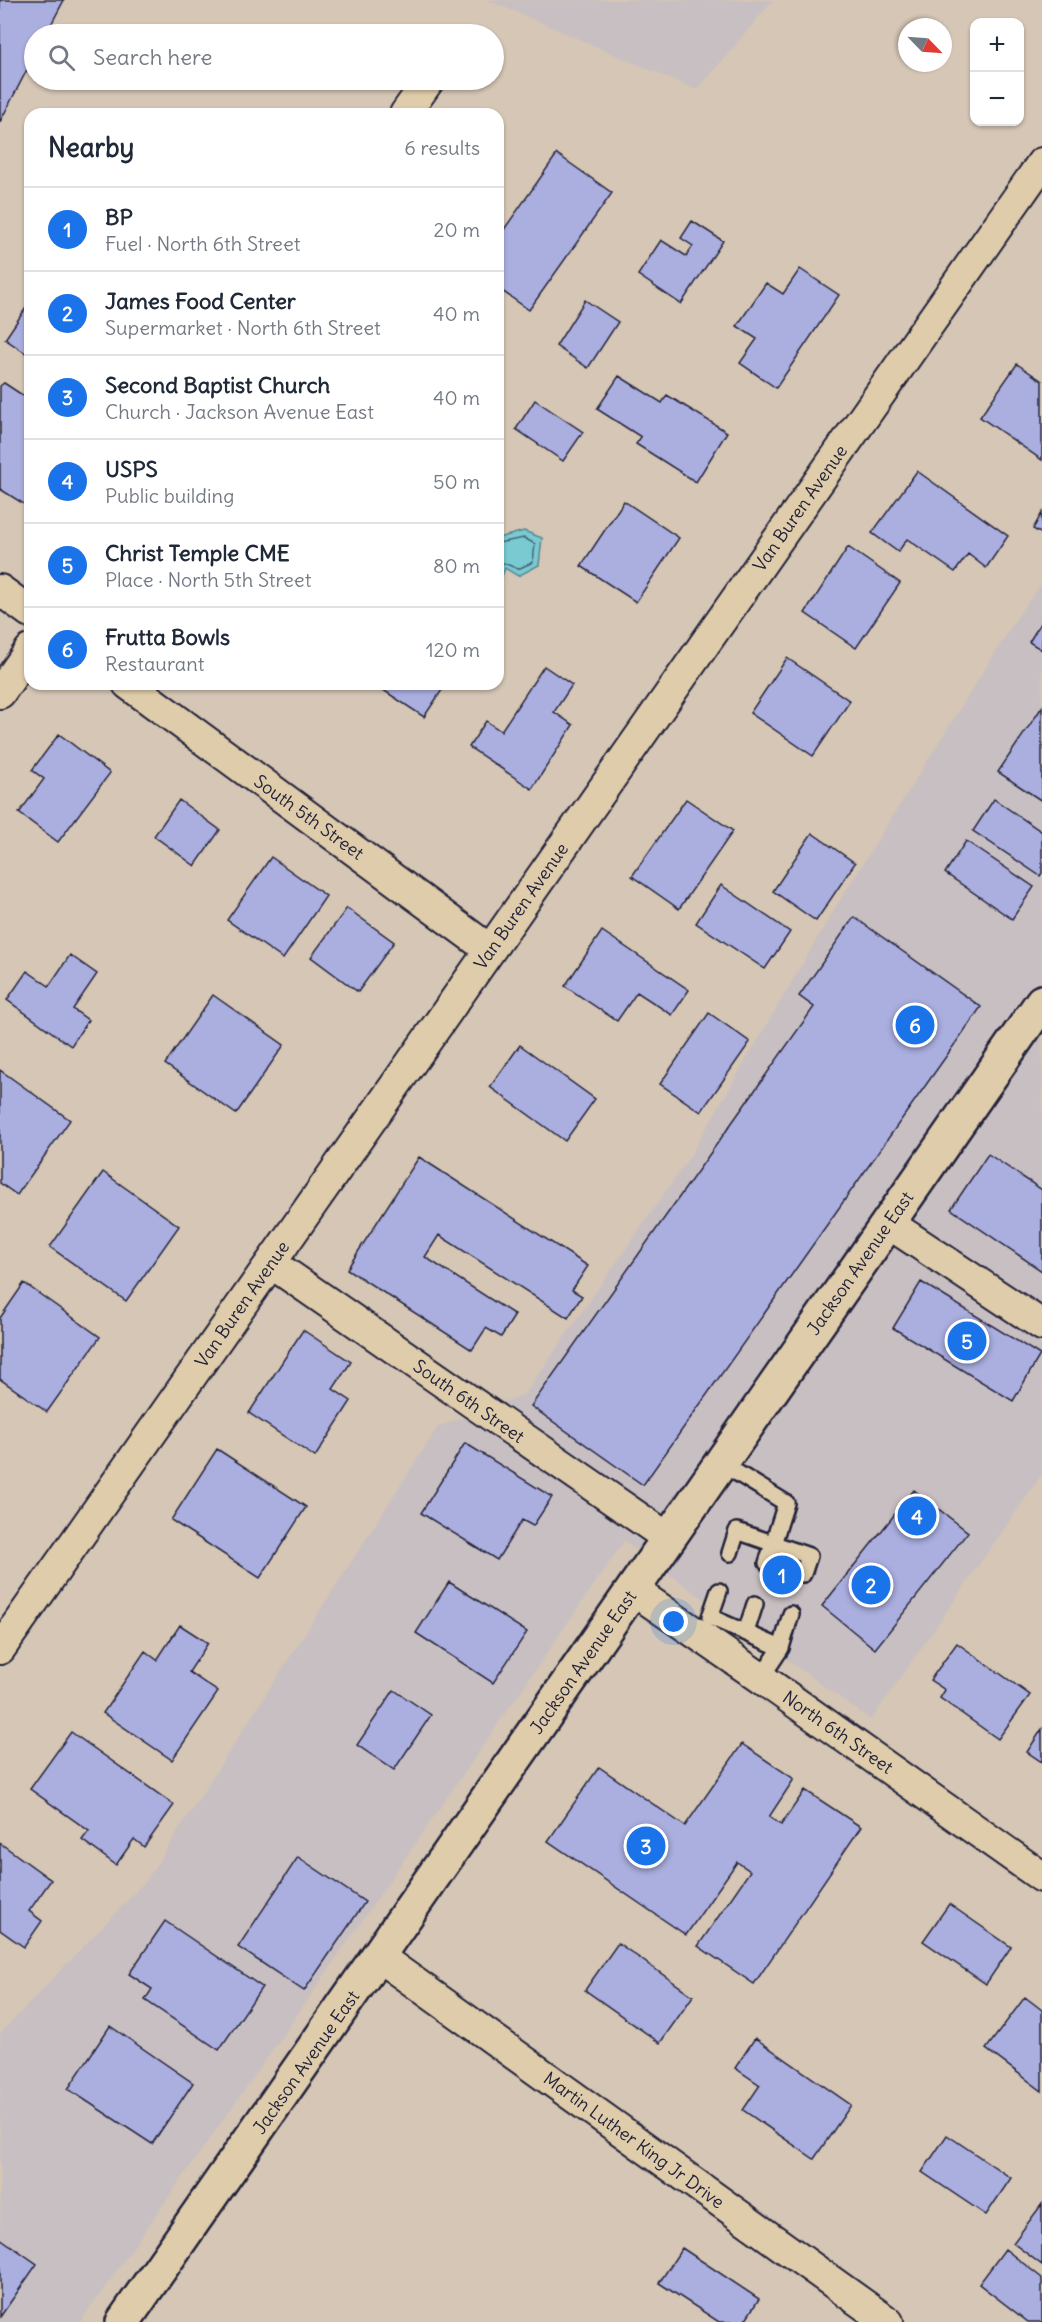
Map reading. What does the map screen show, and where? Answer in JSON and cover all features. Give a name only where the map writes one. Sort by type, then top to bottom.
[{"type":"main road","name":"Jackson Avenue East","points":[[123,2322],[1042,1002]]},
{"type":"street","points":[[409,108],[422,90]]},
{"type":"street","name":"Van Buren Avenue","points":[[0,1649],[1042,163]]},
{"type":"street","points":[[0,590],[24,608]]},
{"type":"street","points":[[0,693],[24,659]]},
{"type":"street","name":"South 5th Street","points":[[136,690],[490,950]]},
{"type":"street","points":[[888,1223],[1042,1325]]},
{"type":"street","name":"South 6th Street","points":[[271,1263],[668,1538]]},
{"type":"street","name":"North 6th Street","points":[[633,1590],[1042,1877]]},
{"type":"street","name":"Martin Luther King Jr Drive","points":[[379,1957],[888,2322]]},
{"type":"lane","points":[[721,1463],[786,1503],[767,1563]]},
{"type":"lane","points":[[730,1553],[737,1531],[809,1556],[803,1574]]},
{"type":"lane","points":[[719,1591],[710,1617],[781,1648]]},
{"type":"lane","points":[[746,1632],[755,1604]]},
{"type":"lane","points":[[761,1678],[781,1648],[791,1614]]},
{"type":"shaded area","points":[[488,0],[773,0],[697,90]]},
{"type":"shaded area","points":[[1042,583],[1042,1474],[871,1720],[624,1541],[281,2038],[80,2322],[0,2322],[0,2034],[146,1881],[438,1427],[525,1394],[687,1161],[834,910],[1020,613]]},
{"type":"water","points":[[524,531],[542,538],[539,565],[518,576],[505,568],[504,571],[504,536]]},
{"type":"building","points":[[0,0],[64,0],[51,24],[24,24],[24,75],[0,122]]},
{"type":"building","points":[[557,154],[612,193],[529,310],[504,292],[504,229]]},
{"type":"building","points":[[692,221],[723,241],[681,304],[638,275],[661,240],[686,256],[693,246],[681,238]]},
{"type":"building","points":[[800,269],[839,295],[776,388],[740,363],[757,339],[737,326],[766,283],[783,294]]},
{"type":"building","points":[[585,300],[618,322],[588,368],[556,346]]},
{"type":"building","points":[[24,311],[24,352],[5,339]]},
{"type":"building","points":[[1017,364],[1042,381],[1042,460],[980,417]]},
{"type":"building","points":[[619,376],[662,403],[667,395],[727,432],[696,482],[636,444],[641,437],[597,409]]},
{"type":"building","points":[[4,383],[24,396],[24,504],[0,489],[0,386]]},
{"type":"building","points":[[535,400],[583,432],[563,461],[516,429]]},
{"type":"building","points":[[917,471],[1008,536],[986,568],[968,554],[955,572],[907,539],[898,552],[872,533]]},
{"type":"building","points":[[624,501],[679,538],[636,602],[581,566]]},
{"type":"building","points":[[1042,513],[1042,534],[1033,529]]},
{"type":"building","points":[[848,547],[900,583],[856,648],[805,613]]},
{"type":"building","points":[[1042,621],[1042,650],[1029,642]]},
{"type":"building","points":[[787,658],[850,701],[813,756],[750,713]]},
{"type":"building","points":[[544,666],[572,685],[554,712],[573,725],[532,789],[469,747],[486,721],[501,731]]},
{"type":"building","points":[[383,690],[442,690],[424,717]]},
{"type":"building","points":[[1042,707],[1042,801],[998,772]]},
{"type":"building","points":[[59,734],[110,773],[58,842],[19,813],[44,779],[32,770]]},
{"type":"building","points":[[686,799],[733,831],[679,909],[632,876]]},
{"type":"building","points":[[994,799],[1042,832],[1042,873],[1040,876],[973,831]]},
{"type":"building","points":[[179,800],[220,830],[195,866],[154,836]]},
{"type":"building","points":[[812,833],[855,863],[816,921],[773,891]]},
{"type":"building","points":[[966,841],[1034,887],[1012,919],[945,873]]},
{"type":"building","points":[[271,857],[326,896],[283,959],[227,920]]},
{"type":"building","points":[[721,885],[790,932],[765,969],[696,923]]},
{"type":"building","points":[[347,908],[394,942],[358,992],[311,957]]},
{"type":"building","points":[[854,917],[981,1007],[643,1485],[531,1406],[814,1007],[799,996]]},
{"type":"building","points":[[602,931],[689,990],[672,1015],[637,992],[617,1021],[565,986]]},
{"type":"building","points":[[70,955],[97,974],[73,1009],[88,1020],[71,1046],[7,1000],[27,971],[49,986]]},
{"type":"building","points":[[213,995],[284,1045],[236,1114],[165,1064]]},
{"type":"building","points":[[709,1013],[750,1042],[701,1112],[660,1084]]},
{"type":"building","points":[[520,1045],[595,1099],[565,1141],[490,1087]]},
{"type":"building","points":[[0,1070],[70,1120],[17,1195],[0,1183]]},
{"type":"building","points":[[988,1154],[1042,1190],[1042,1271],[951,1209]]},
{"type":"building","points":[[419,1157],[588,1266],[572,1290],[582,1296],[568,1318],[439,1235],[425,1257],[515,1315],[501,1337],[486,1328],[472,1350],[347,1269]]},
{"type":"building","points":[[103,1172],[179,1226],[126,1301],[50,1247]]},
{"type":"building","points":[[921,1282],[1040,1355],[1013,1401],[893,1328]]},
{"type":"building","points":[[24,1283],[100,1337],[47,1412],[0,1379],[0,1318]]},
{"type":"building","points":[[303,1330],[351,1362],[333,1389],[351,1401],[315,1457],[249,1413]]},
{"type":"building","points":[[465,1443],[552,1497],[533,1526],[522,1520],[497,1560],[421,1513]]},
{"type":"building","points":[[217,1449],[306,1507],[260,1578],[171,1520]]},
{"type":"building","points":[[914,1490],[968,1532],[875,1649],[822,1606]]},
{"type":"building","points":[[449,1582],[527,1632],[493,1683],[416,1633]]},
{"type":"building","points":[[180,1625],[208,1643],[189,1672],[218,1692],[172,1760],[103,1713],[145,1651],[157,1660]]},
{"type":"building","points":[[957,1643],[1030,1695],[998,1739],[940,1698],[945,1690],[930,1680]]},
{"type":"building","points":[[394,1690],[431,1715],[394,1770],[357,1745]]},
{"type":"building","points":[[1042,1729],[1042,1762],[1027,1752]]},
{"type":"building","points":[[71,1732],[174,1805],[144,1847],[134,1839],[116,1865],[82,1840],[89,1831],[30,1789]]},
{"type":"building","points":[[742,1744],[794,1779],[769,1817],[781,1825],[805,1790],[861,1827],[754,1984],[698,1946],[750,1871],[737,1862],[686,1935],[548,1841],[599,1767],[685,1826]]},
{"type":"building","points":[[0,1843],[51,1880],[29,1911],[42,1921],[24,1947],[0,1930]]},
{"type":"building","points":[[298,1857],[365,1902],[304,1991],[238,1947]]},
{"type":"building","points":[[949,1904],[1011,1947],[986,1984],[923,1941]]},
{"type":"building","points":[[165,1921],[262,1987],[219,2050],[145,2000],[152,1989],[129,1974]]},
{"type":"building","points":[[618,1943],[693,1996],[660,2043],[585,1990]]},
{"type":"building","points":[[1025,1997],[1042,2010],[1042,2091],[986,2049]]},
{"type":"building","points":[[110,2026],[193,2083],[152,2144],[68,2089]]},
{"type":"building","points":[[755,2038],[851,2105],[814,2159],[743,2110],[760,2085],[735,2068]]},
{"type":"building","points":[[947,2135],[1011,2178],[986,2215],[922,2172]]},
{"type":"building","points":[[1042,2204],[1042,2265],[1013,2243]]},
{"type":"building","points":[[0,2238],[37,2264],[0,2317]]},
{"type":"building","points":[[682,2248],[759,2299],[744,2322],[719,2322],[659,2283]]},
{"type":"building","points":[[1005,2249],[1042,2278],[1042,2322],[1028,2322],[979,2284]]},
{"type":"place","name":"Frutta Bowls","points":[[915,1025]]},
{"type":"place","name":"Christ Temple CME","points":[[967,1341]]},
{"type":"place","name":"USPS","points":[[917,1516]]},
{"type":"place","name":"BP","points":[[782,1575]]},
{"type":"place","name":"James Food Center","points":[[871,1585]]},
{"type":"place","name":"Second Baptist Church","points":[[646,1846]]}]
